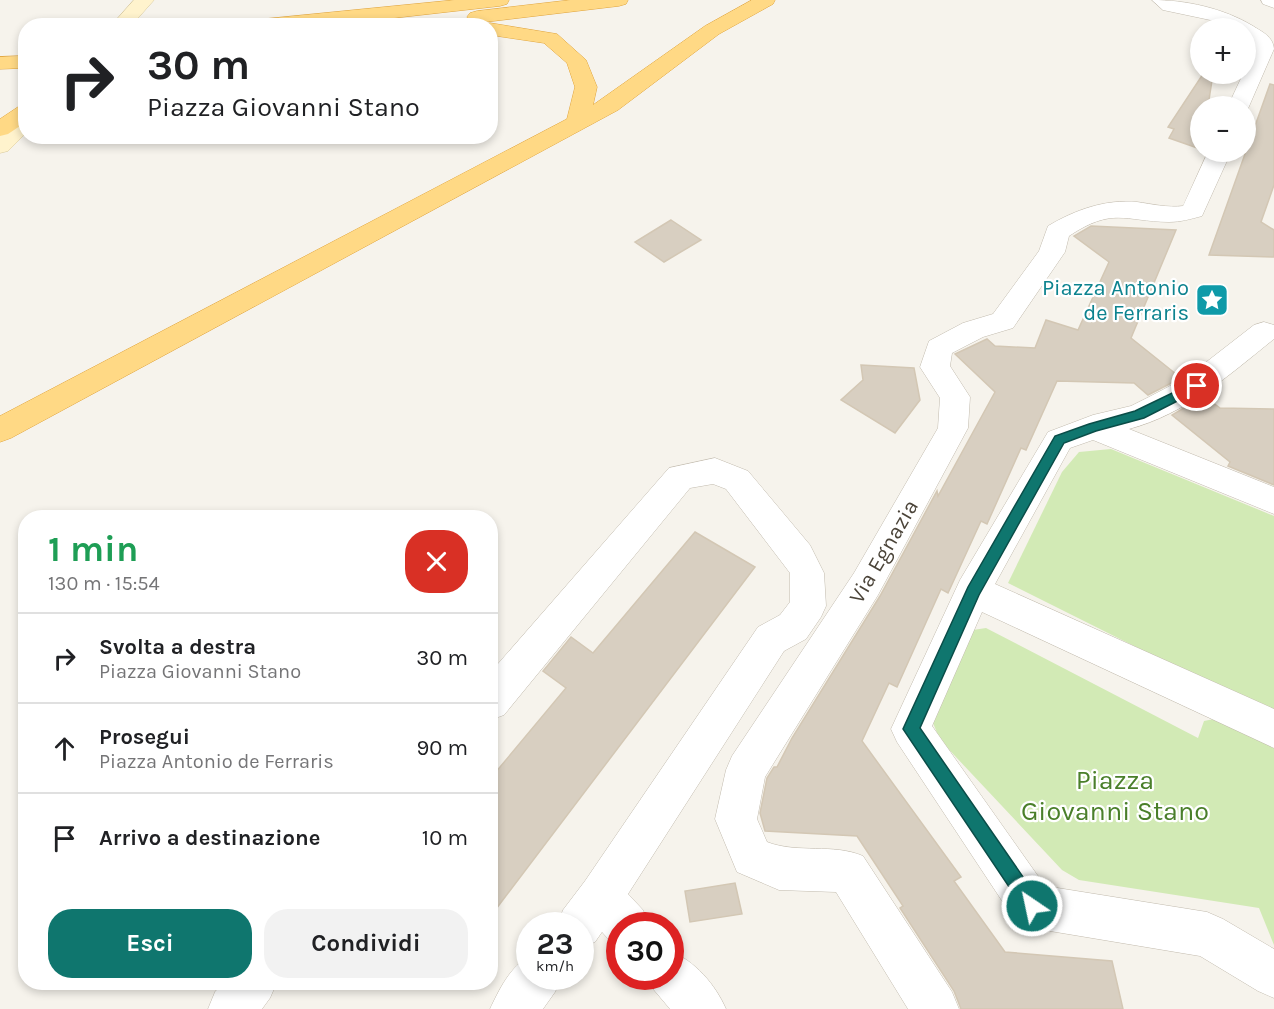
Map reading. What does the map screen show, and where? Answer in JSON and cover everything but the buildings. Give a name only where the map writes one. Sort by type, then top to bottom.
[{"type":"highway","points":[[342,18],[500,0]]},
{"type":"highway","points":[[472,18],[619,0]]},
{"type":"highway","points":[[5,426],[610,105],[712,30],[766,0]]},
{"type":"highway","points":[[498,30],[550,38],[576,60],[586,87],[578,121]]},
{"type":"highway","points":[[0,46],[14,59]]},
{"type":"highway","points":[[0,129],[18,117]]},
{"type":"main road","points":[[128,18],[145,0]]},
{"type":"main road","points":[[0,146],[18,128]]},
{"type":"street","points":[[1161,0],[1170,6],[1225,18]]},
{"type":"street","points":[[1270,0],[1274,2]]},
{"type":"street","points":[[1256,35],[1266,46],[1256,68]]},
{"type":"street","name":"Via Egnazia","points":[[935,1009],[848,871],[779,868],[752,857],[735,819],[746,770],[866,584],[953,428],[955,397],[934,367],[939,348],[973,330],[1004,321],[1052,252],[1057,232],[1075,220],[1098,211],[1136,209],[1174,216],[1193,211],[1215,162]]},
{"type":"street","points":[[1270,332],[1197,386],[1160,405],[1059,440],[973,591],[911,729],[1032,906],[1207,935],[1274,975]]},
{"type":"street","points":[[1093,427],[1274,501]]},
{"type":"street","points":[[498,693],[680,477],[715,471],[737,480],[798,555],[807,573],[808,606],[793,627],[771,639],[602,916]]},
{"type":"street","points":[[973,591],[1274,729]]},
{"type":"street","points":[[684,989],[702,1009]]},
{"type":"street","points":[[231,1009],[247,990]]},
{"type":"street","points":[[514,1009],[528,990]]},
{"type":"green space","points":[[1111,449],[1274,516],[1274,716],[1008,583],[1062,472],[1079,452]]},
{"type":"green space","name":"Piazza Giovanni Stano","points":[[986,628],[1198,738],[1204,721],[1219,718],[1274,747],[1274,945],[1259,908],[1079,880],[1062,870],[940,740],[933,723],[973,630]]},
{"type":"place","name":"Piazza Antonio de Ferraris","points":[[1212,300]]},
{"type":"route","points":[[1032,906],[911,729],[973,591],[1059,440],[1093,427],[1139,414],[1197,386]]}]
